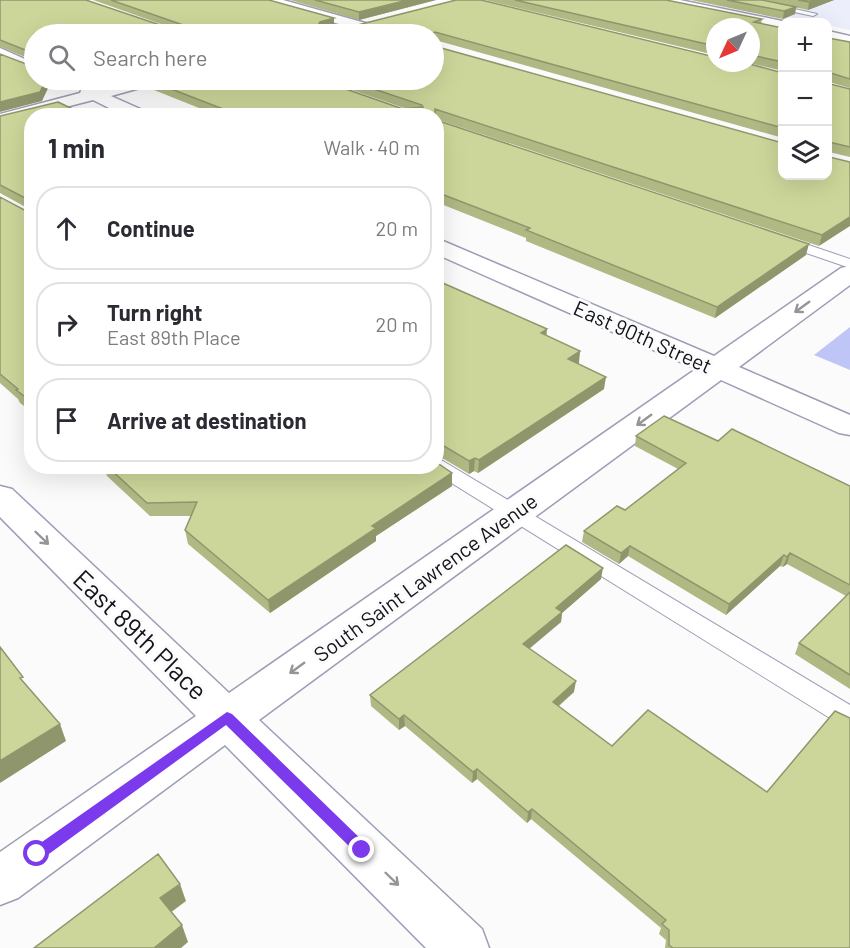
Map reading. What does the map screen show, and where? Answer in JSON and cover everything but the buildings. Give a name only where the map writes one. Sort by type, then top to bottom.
[{"type":"street","points":[[268,0],[352,24]]},
{"type":"street","points":[[661,0],[778,25]]},
{"type":"street","points":[[367,24],[388,19]]},
{"type":"street","points":[[832,36],[850,40]]},
{"type":"street","points":[[0,53],[24,64]]},
{"type":"street","points":[[85,90],[124,108]]},
{"type":"street","points":[[39,108],[111,90]]},
{"type":"street","points":[[0,118],[24,112]]},
{"type":"street","name":"East 90th Street","points":[[444,249],[850,426]]},
{"type":"street","name":"South Saint Lawrence Avenue","points":[[0,881],[850,273]]},
{"type":"street","name":"East 89th Place","points":[[0,497],[462,948]]},
{"type":"lane","points":[[742,0],[813,14]]},
{"type":"lane","points":[[774,238],[850,264]]},
{"type":"lane","points":[[444,470],[850,718]]},
{"type":"shaded area","points":[[703,0],[850,0],[850,30],[832,26],[832,18],[793,18]]},
{"type":"shaded area","points":[[850,327],[850,370],[814,355]]},
{"type":"route","points":[[37,854],[227,718],[362,850]]}]
